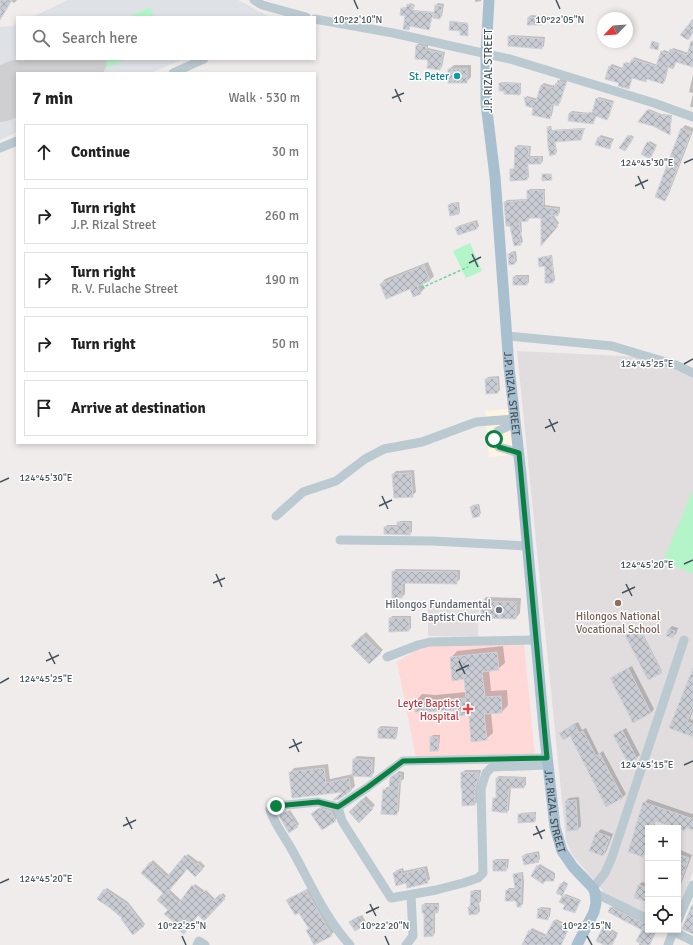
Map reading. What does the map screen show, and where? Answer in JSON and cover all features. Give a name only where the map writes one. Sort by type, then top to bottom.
[{"type":"main road","name":"J.P. RIZAL STREET","points":[[489,0],[486,54],[486,103],[495,177],[506,336],[519,453],[547,762],[555,827],[562,851],[573,867],[594,891]]},
{"type":"main road","points":[[577,945],[594,912],[596,903],[594,891]]},
{"type":"street","points":[[254,0],[299,16]]},
{"type":"street","points":[[316,19],[393,33],[517,61],[693,116]]},
{"type":"street","points":[[175,72],[202,60]]},
{"type":"street","points":[[0,148],[16,141]]},
{"type":"street","points":[[506,336],[612,346],[676,365],[693,373]]},
{"type":"street","points":[[515,421],[498,431],[494,439],[499,447],[519,453]]},
{"type":"street","points":[[276,516],[303,492],[336,481],[365,459],[384,449],[422,442],[476,422],[515,421]]},
{"type":"street","points":[[340,540],[432,541],[527,546]]},
{"type":"street","points":[[387,657],[430,642],[536,640]]},
{"type":"street","points":[[645,917],[594,891],[612,857],[684,640]]},
{"type":"street","points":[[350,945],[330,919],[290,846],[273,820],[270,810],[276,806],[318,802],[338,807],[403,761],[547,762]]},
{"type":"street","points":[[338,807],[342,821],[392,898],[410,895],[478,878],[482,873],[481,789],[486,773],[492,767],[547,762]]},
{"type":"street","points":[[681,913],[693,886]]},
{"type":"street","points":[[406,945],[413,936],[410,895]]},
{"type":"street","points":[[668,945],[671,933]]},
{"type":"street","points":[[678,933],[693,941]]},
{"type":"street","points":[[197,945],[199,941],[205,945]]},
{"type":"path","points":[[420,288],[468,267]]},
{"type":"shaded area","points":[[68,0],[238,0],[268,16],[34,16]]},
{"type":"shaded area","points":[[16,24],[16,60],[181,60],[153,72],[16,72],[16,132],[0,140],[0,27]]},
{"type":"shaded area","name":"Hilongos National Vocational School","points":[[517,351],[644,357],[693,377],[693,872],[681,904],[681,825],[645,825],[645,913],[604,892],[573,856],[566,841]]},
{"type":"shaded area","points":[[509,409],[514,455],[489,457],[485,411]]},
{"type":"shaded area","points":[[428,601],[479,602],[478,637],[428,636]]},
{"type":"shaded area","name":"Leyte Baptist Hospital","points":[[428,643],[524,643],[535,756],[416,758],[397,662]]},
{"type":"green space","points":[[150,7],[154,16],[130,16]]},
{"type":"green space","points":[[32,60],[124,60],[97,72],[16,72],[16,108],[0,115],[0,74]]},
{"type":"green space","points":[[470,243],[482,271],[466,278],[453,251]]},
{"type":"green space","points":[[693,490],[693,574],[663,561]]},
{"type":"building","points":[[0,0],[12,0],[0,20]]},
{"type":"building","points":[[407,4],[414,6],[412,11],[433,13],[429,30],[410,26],[409,30],[403,29],[405,16],[400,15],[401,8],[406,9]]},
{"type":"building","points":[[435,5],[442,6],[440,19],[433,18]]},
{"type":"building","points":[[528,17],[541,18],[541,25],[527,25]]},
{"type":"building","points":[[693,19],[693,33],[688,40],[680,35]]},
{"type":"building","points":[[450,21],[468,24],[468,36],[460,35],[460,31],[449,30]]},
{"type":"building","points":[[508,36],[543,39],[542,49],[508,46]]},
{"type":"building","points":[[652,41],[659,43],[658,50],[650,48]]},
{"type":"building","points":[[691,41],[693,41],[693,67],[676,62],[673,69],[668,67],[663,84],[647,79],[646,82],[632,78],[629,89],[618,86],[619,83],[605,79],[609,66],[622,70],[624,63],[629,65],[632,59],[656,66],[661,51],[668,54],[670,49],[687,55]]},
{"type":"building","points":[[416,45],[427,47],[426,50],[443,53],[440,70],[427,68],[428,60],[415,59]]},
{"type":"building","name":"St. Peter","points":[[448,69],[467,69],[467,83],[448,83]]},
{"type":"building","points":[[558,80],[566,84],[558,106],[552,104],[550,119],[532,115],[533,108],[526,106],[524,97],[536,101],[541,85],[552,88],[553,85],[556,86]]},
{"type":"building","points":[[499,83],[520,84],[520,95],[504,94],[504,91],[499,91]]},
{"type":"building","points":[[596,98],[613,103],[607,120],[596,116],[593,124],[568,121],[569,113],[592,113]]},
{"type":"building","points":[[647,110],[660,115],[671,116],[670,135],[653,126],[638,122]]},
{"type":"building","points":[[547,127],[550,127],[551,131],[584,129],[581,140],[554,142],[556,154],[550,156]]},
{"type":"building","points":[[681,128],[691,132],[665,201],[655,197]]},
{"type":"building","points":[[628,135],[633,139],[625,151],[619,148]]},
{"type":"building","points":[[598,137],[612,141],[610,149],[595,145]]},
{"type":"building","points":[[647,142],[656,147],[650,159],[641,154]]},
{"type":"building","points":[[515,147],[529,147],[528,158],[541,157],[541,164],[527,164],[527,180],[510,181],[510,169],[514,169]]},
{"type":"building","points":[[542,174],[551,174],[552,180],[542,181]]},
{"type":"building","points":[[527,190],[544,191],[543,207],[559,209],[558,216],[550,215],[558,226],[541,246],[541,218],[528,218],[528,221],[519,222],[521,245],[514,246],[510,226],[506,226],[504,202],[527,200]]},
{"type":"building","points":[[457,203],[459,214],[450,216],[448,205]]},
{"type":"building","points":[[475,222],[477,229],[458,235],[455,228]]},
{"type":"building","points":[[514,253],[515,264],[509,265],[508,254]]},
{"type":"building","points":[[551,256],[553,283],[545,283],[545,266],[539,267],[538,258]]},
{"type":"building","points":[[424,265],[430,281],[417,286],[421,294],[413,297],[410,289],[386,299],[380,284]]},
{"type":"building","points":[[513,277],[527,277],[527,285],[513,285]]},
{"type":"building","points":[[497,378],[498,393],[486,394],[485,379]]},
{"type":"building","points":[[411,473],[413,497],[394,498],[392,474]]},
{"type":"building","points":[[477,505],[480,516],[473,518],[470,507]]},
{"type":"building","points":[[397,522],[410,523],[410,535],[384,534],[384,527],[397,527]]},
{"type":"building","points":[[392,571],[457,572],[457,584],[402,583],[402,598],[392,598]]},
{"type":"building","name":"Hilongos Fundamental Baptist Church","points":[[481,601],[516,602],[516,619],[481,618]]},
{"type":"building","points":[[389,618],[409,618],[409,631],[389,632]]},
{"type":"building","points":[[639,628],[662,673],[648,680],[625,635]]},
{"type":"building","points":[[668,629],[675,631],[673,638],[666,636]]},
{"type":"building","points":[[362,635],[381,653],[369,664],[351,646]]},
{"type":"building","points":[[497,652],[499,670],[482,672],[485,697],[501,696],[502,713],[484,714],[487,740],[471,742],[469,715],[457,716],[456,710],[415,712],[415,700],[429,701],[466,698],[464,679],[452,681],[450,657]]},
{"type":"building","points":[[628,668],[651,713],[633,723],[610,678]]},
{"type":"building","points":[[693,668],[693,707],[687,722],[693,724],[693,737],[669,728]]},
{"type":"building","points":[[575,725],[579,733],[583,731],[596,756],[600,754],[623,798],[606,807],[570,736],[563,740],[559,733]]},
{"type":"building","points":[[378,728],[396,729],[396,739],[378,738]]},
{"type":"building","points":[[622,730],[637,759],[628,763],[613,735]]},
{"type":"building","points":[[430,737],[438,737],[438,751],[430,751]]},
{"type":"building","points":[[353,759],[372,760],[372,777],[352,776]]},
{"type":"building","points":[[324,768],[326,783],[349,778],[351,791],[335,800],[333,800],[343,792],[292,798],[289,772]]},
{"type":"building","points":[[461,772],[479,773],[475,789],[475,805],[462,806]]},
{"type":"building","points":[[395,774],[401,774],[397,815],[381,814],[383,789],[389,790],[390,778]]},
{"type":"building","points":[[496,778],[524,778],[524,788],[509,788],[507,813],[492,811],[493,798],[496,798]]},
{"type":"building","points":[[362,799],[373,809],[359,823],[349,812]]},
{"type":"building","points":[[576,800],[578,830],[567,831],[565,801]]},
{"type":"building","points":[[643,802],[693,819],[693,830],[686,828],[685,831],[681,830],[681,825],[667,825],[655,821],[653,825],[645,825],[645,851],[643,857],[628,852]]},
{"type":"building","points":[[319,808],[331,811],[336,821],[322,830],[311,814]]},
{"type":"building","points":[[286,811],[298,827],[289,833],[279,816]]},
{"type":"building","points":[[518,814],[535,814],[535,822],[518,823]]},
{"type":"building","points":[[596,832],[610,837],[603,856],[589,851]]},
{"type":"building","points":[[537,853],[539,862],[524,865],[522,856]]},
{"type":"building","points":[[185,855],[196,864],[198,863],[203,869],[195,877],[187,869],[168,892],[179,903],[192,885],[202,893],[204,891],[213,901],[220,894],[225,899],[204,921],[198,915],[184,934],[175,928],[178,925],[164,914],[168,910],[157,900],[163,893],[141,873],[150,862],[167,877]]},
{"type":"building","points":[[681,855],[689,858],[681,880]]},
{"type":"building","points":[[493,860],[507,861],[506,871],[493,871]]},
{"type":"building","points":[[537,865],[553,875],[554,881],[545,881],[543,884],[531,876]]},
{"type":"building","points":[[424,868],[428,883],[407,888],[406,883],[396,886],[393,873],[401,870],[402,874]]},
{"type":"building","points":[[521,873],[521,907],[517,907],[516,901],[505,901],[506,890],[515,890],[513,874]]},
{"type":"building","points":[[561,883],[567,886],[562,896],[556,893]]},
{"type":"building","points":[[638,885],[645,887],[645,901],[634,898]]},
{"type":"building","points":[[104,889],[127,904],[144,926],[133,935],[121,919],[122,918],[97,899]]},
{"type":"building","points":[[306,890],[332,936],[314,945],[306,930],[309,929],[299,913],[295,915],[286,900]]},
{"type":"building","points":[[471,891],[479,892],[479,904],[477,904],[478,914],[469,915],[468,907],[470,907]]},
{"type":"building","points":[[563,895],[580,901],[575,913],[563,909],[565,905],[559,902]]},
{"type":"building","points":[[422,905],[438,905],[438,913],[433,913],[433,936],[424,937],[424,913],[422,913]]},
{"type":"building","points":[[693,905],[693,934],[682,929]]},
{"type":"building","points":[[610,907],[645,924],[645,933],[655,933],[649,945],[643,945],[636,941],[642,930],[608,912]]},
{"type":"building","points":[[538,908],[549,910],[548,920],[537,918]]},
{"type":"building","points":[[359,916],[365,925],[355,931],[349,922]]},
{"type":"building","points":[[554,920],[569,928],[561,945],[522,945],[529,930],[545,937]]},
{"type":"building","points":[[603,927],[617,935],[612,945],[604,945],[596,941]]},
{"type":"runway","points":[[50,72],[78,60]]},
{"type":"runway","points":[[0,95],[16,87]]},
{"type":"place","name":"St. Peter","points":[[457,76]]},
{"type":"place","name":"Hilongos National Vocational School","points":[[618,603]]},
{"type":"place","name":"Hilongos Fundamental Baptist Church","points":[[499,610]]},
{"type":"place","name":"Leyte Baptist Hospital","points":[[468,709]]},
{"type":"route","points":[[276,806],[318,802],[338,807],[403,761],[547,758],[519,453],[499,447],[496,445],[494,439]]}]
